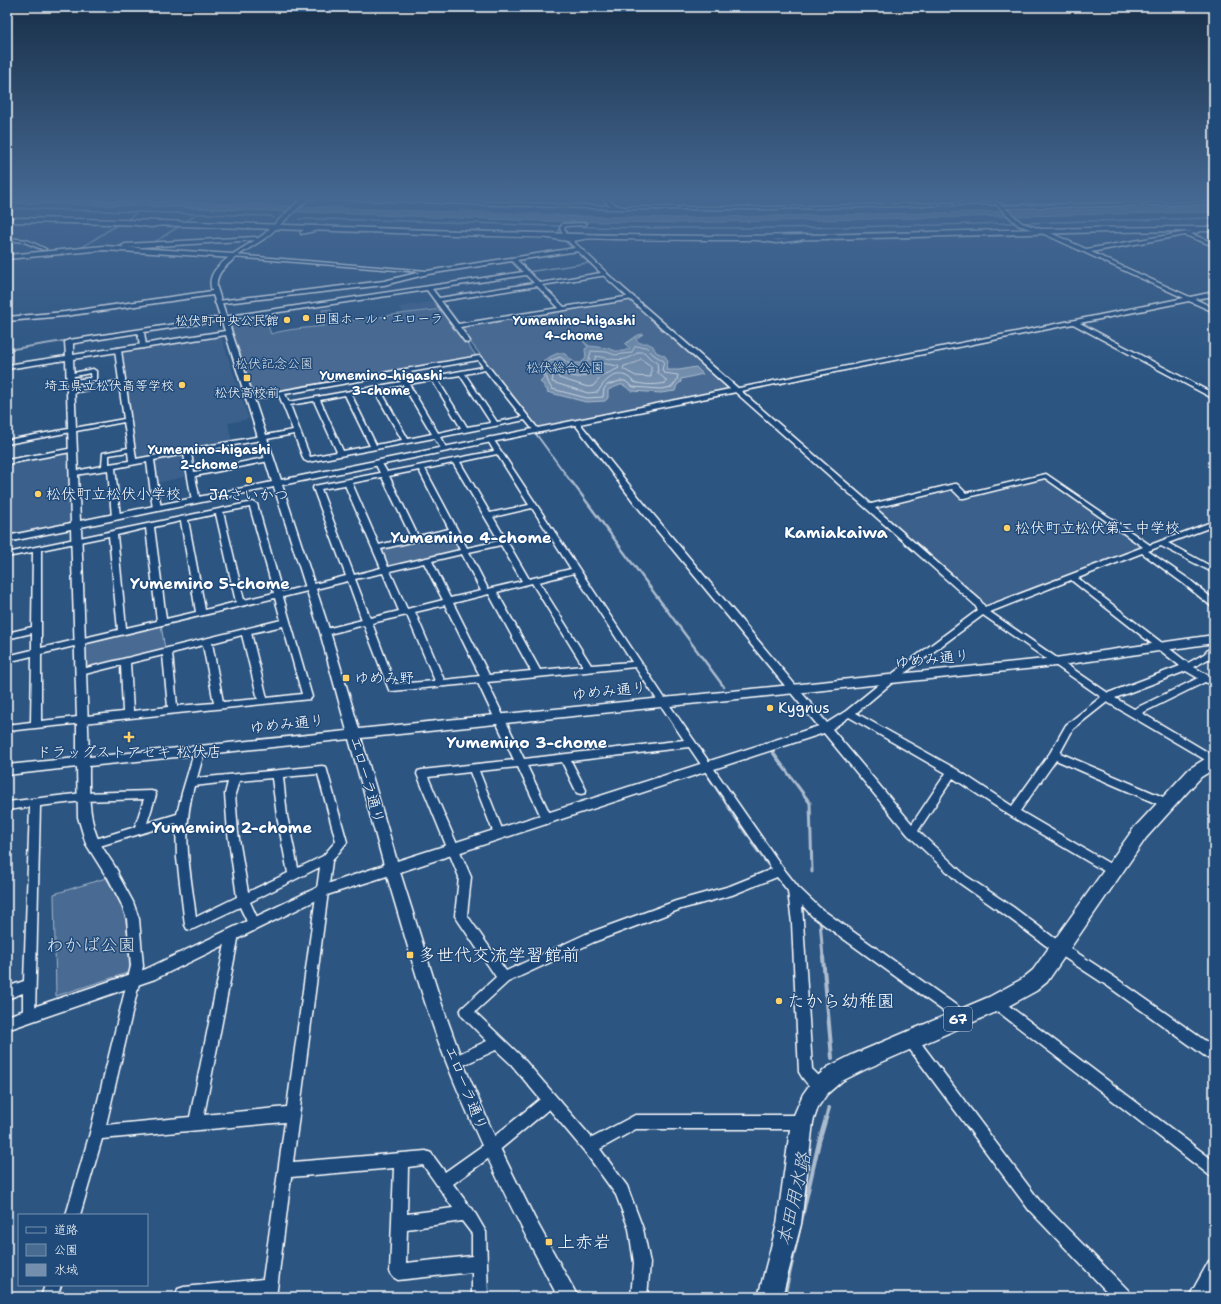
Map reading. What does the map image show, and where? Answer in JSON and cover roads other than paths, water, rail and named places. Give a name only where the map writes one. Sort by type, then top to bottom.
[{"type":"main road","name":"67","points":[[770,1297],[789,1224],[802,1122],[810,1101],[820,1087],[841,1071],[910,1039],[996,1003],[1029,986],[1040,976],[1061,948],[1140,833],[1195,773],[1214,761]]},
{"type":"street","name":"エローラ通り","points":[[231,259],[219,269],[212,278],[215,293],[325,632],[392,868],[433,1002],[455,1063],[491,1148],[528,1223],[568,1297]]},
{"type":"street","points":[[272,259],[421,270],[428,272]]},
{"type":"street","points":[[218,303],[384,283],[428,272],[522,259]]},
{"type":"street","points":[[589,259],[631,298],[977,602],[983,611],[1107,697],[1214,761]]},
{"type":"street","points":[[1102,259],[1214,310]]},
{"type":"street","points":[[514,260],[563,309]]},
{"type":"street","points":[[451,268],[459,278]]},
{"type":"street","points":[[73,1214],[97,1133],[138,966],[133,919],[127,902],[111,872],[93,844],[85,817],[83,798],[83,719],[79,641],[75,473],[69,342],[429,288],[459,278],[527,273]]},
{"type":"street","points":[[438,300],[605,274]]},
{"type":"street","points":[[384,283],[391,293]]},
{"type":"street","points":[[429,288],[467,341]]},
{"type":"street","points":[[7,319],[65,314],[215,293]]},
{"type":"street","points":[[7,539],[277,485],[490,439],[578,424],[736,390],[1214,294]]},
{"type":"street","points":[[457,326],[631,298]]},
{"type":"street","points":[[1074,322],[1214,397]]},
{"type":"street","points":[[141,331],[143,346]]},
{"type":"street","points":[[7,367],[228,333]]},
{"type":"street","points":[[118,350],[133,462]]},
{"type":"street","points":[[249,398],[479,358],[536,430]]},
{"type":"street","points":[[287,404],[487,368]]},
{"type":"street","points":[[398,372],[444,449]]},
{"type":"street","points":[[461,372],[495,424]]},
{"type":"street","points":[[433,377],[465,429]]},
{"type":"street","points":[[71,383],[122,382]]},
{"type":"street","points":[[376,388],[406,441]]},
{"type":"street","points":[[282,393],[308,460],[526,418]]},
{"type":"street","points":[[347,393],[374,448]]},
{"type":"street","points":[[316,398],[341,454]]},
{"type":"street","points":[[7,442],[127,420]]},
{"type":"street","points":[[578,424],[639,503],[912,832],[962,879],[1214,1055]]},
{"type":"street","points":[[75,473],[297,431]]},
{"type":"street","points":[[490,439],[663,702],[779,871],[794,890],[816,912],[962,1017]]},
{"type":"street","points":[[116,517],[105,454],[131,449]]},
{"type":"street","points":[[7,462],[74,450]]},
{"type":"street","points":[[187,452],[196,501]]},
{"type":"street","points":[[498,452],[317,488],[392,688],[638,664]]},
{"type":"street","points":[[150,459],[157,509]]},
{"type":"street","points":[[191,475],[269,460]]},
{"type":"street","points":[[455,460],[503,542],[589,669]]},
{"type":"street","points":[[379,463],[416,539]]},
{"type":"street","points":[[421,467],[464,551],[537,674]]},
{"type":"street","points":[[869,507],[954,486],[964,496],[1046,476],[1145,549],[1214,604]]},
{"type":"street","points":[[348,482],[386,570],[441,683]]},
{"type":"street","points":[[7,555],[253,504],[308,697],[128,714],[7,728]]},
{"type":"street","points":[[488,516],[533,506]]},
{"type":"street","points":[[219,511],[241,604]]},
{"type":"street","points":[[184,518],[202,613]]},
{"type":"street","points":[[7,1023],[134,980],[323,891],[826,728],[849,713],[891,679],[983,611],[1214,524]]},
{"type":"street","points":[[150,526],[162,622]]},
{"type":"street","points":[[376,548],[454,530]]},
{"type":"street","points":[[113,534],[122,631]]},
{"type":"street","points":[[7,659],[503,542]]},
{"type":"street","points":[[1162,543],[1214,571]]},
{"type":"street","points":[[36,725],[37,549]]},
{"type":"street","points":[[427,560],[483,679],[499,719],[547,818]]},
{"type":"street","points":[[325,632],[576,570]]},
{"type":"street","points":[[1072,577],[1187,667],[1214,683]]},
{"type":"street","points":[[81,672],[286,622]]},
{"type":"street","points":[[7,636],[37,628]]},
{"type":"street","points":[[246,632],[263,701]]},
{"type":"street","points":[[207,641],[219,706]]},
{"type":"street","points":[[1013,812],[1054,755],[1069,727],[1107,697],[1158,679],[1187,667],[1207,656],[1213,643]]},
{"type":"street","name":"ゆめみ通り","points":[[7,770],[354,733],[1055,662],[1213,643]]},
{"type":"street","points":[[167,651],[173,710]]},
{"type":"street","points":[[125,662],[128,714]]},
{"type":"street","points":[[1134,713],[1205,678]]},
{"type":"street","points":[[849,713],[952,772],[1013,812],[1113,871]]},
{"type":"street","points":[[504,978],[461,916],[465,877],[422,774],[692,743]]},
{"type":"street","points":[[191,782],[322,770],[342,842],[327,859],[191,925],[182,849],[182,816],[191,782],[200,749]]},
{"type":"street","points":[[1054,755],[1166,803]]},
{"type":"street","points":[[565,758],[581,790]]},
{"type":"street","points":[[473,768],[499,834]]},
{"type":"street","points":[[912,832],[952,772]]},
{"type":"street","points":[[276,774],[282,816],[294,874]]},
{"type":"street","points":[[235,778],[230,794],[233,833],[243,900],[254,924]]},
{"type":"street","points":[[7,806],[83,798],[151,795],[139,830]]},
{"type":"street","points":[[28,1015],[35,803]]},
{"type":"street","points":[[93,844],[182,816]]},
{"type":"street","points":[[184,1295],[269,1291],[327,859]]},
{"type":"street","points":[[640,1297],[642,1263],[636,1229],[622,1192],[590,1147],[516,1060],[466,1012],[504,978],[590,938],[680,904],[732,890],[779,871]]},
{"type":"street","points":[[794,890],[798,923],[806,1072],[820,1087]]},
{"type":"street","points":[[194,1124],[233,934]]},
{"type":"street","points":[[7,993],[29,985]]},
{"type":"street","points":[[996,1003],[1214,1170]]},
{"type":"street","points":[[910,1039],[1034,1205],[1123,1297]]},
{"type":"street","points":[[455,1063],[496,1042]]},
{"type":"street","points":[[444,1182],[491,1148],[550,1100]]},
{"type":"street","points":[[97,1133],[287,1114],[292,1120]]},
{"type":"street","points":[[590,1147],[635,1122],[802,1122]]},
{"type":"street","points":[[285,1170],[426,1158],[467,1213],[479,1232],[480,1297]]},
{"type":"street","points":[[401,1160],[398,1272],[480,1263]]},
{"type":"street","points":[[400,1222],[467,1213]]},
{"type":"street","points":[[1197,1297],[1214,1266]]},
{"type":"street","points":[[49,1297],[53,1286]]},
{"type":"water","points":[[643,334],[636,340],[640,343],[647,343],[653,346],[656,352],[665,356],[668,361],[666,370],[679,370],[696,367],[703,374],[681,379],[681,382],[677,385],[675,391],[661,393],[632,391],[623,385],[620,385],[608,390],[608,398],[605,401],[586,402],[547,392],[548,390],[544,388],[544,385],[540,382],[544,378],[542,374],[532,370],[547,359],[560,353],[563,353],[575,363],[581,363],[586,358],[585,349],[588,347],[583,341],[589,346],[607,348],[615,351],[624,351],[630,348],[625,344],[638,335]]},
{"type":"waterway","points":[[584,259],[656,323]]},
{"type":"waterway","points":[[492,277],[588,263]]},
{"type":"waterway","points":[[1194,300],[1204,297]]},
{"type":"waterway","points":[[300,305],[333,301]]},
{"type":"waterway","points":[[654,322],[734,393],[666,406]]},
{"type":"waterway","points":[[1017,335],[1054,328]]},
{"type":"waterway","points":[[953,348],[1014,336]]},
{"type":"waterway","points":[[7,350],[70,340]]},
{"type":"waterway","points":[[886,362],[949,349]]},
{"type":"waterway","points":[[816,376],[882,363]]},
{"type":"waterway","points":[[741,391],[811,377]]},
{"type":"waterway","points":[[536,434],[572,483]]},
{"type":"waterway","points":[[572,482],[724,687]]},
{"type":"waterway","points":[[771,750],[810,803],[812,872]]},
{"type":"waterway","name":"本田用水路","points":[[705,771],[747,835]]},
{"type":"waterway","name":"本田用水路","points":[[752,843],[773,871]]},
{"type":"waterway","name":"本田用水路","points":[[820,920],[823,958]]},
{"type":"waterway","name":"本田用水路","points":[[823,957],[832,1058]]},
{"type":"waterway","name":"本田用水路","points":[[784,1297],[819,1142],[829,1108]]},
{"type":"place","name":"田園ホール・エローラ","points":[[306,318]]},
{"type":"place","name":"松伏町中央公民館","points":[[287,320]]},
{"type":"place","name":"松伏高校前","points":[[247,378]]},
{"type":"place","name":"埼玉県立松伏高等学校","points":[[182,385]]},
{"type":"place","name":"JAさいかつ","points":[[249,480]]},
{"type":"place","name":"松伏町立松伏小学校","points":[[38,494]]},
{"type":"place","name":"松伏町立松伏第二中学校","points":[[1007,528]]},
{"type":"place","name":"ゆめみ野","points":[[346,678]]},
{"type":"place","name":"Kygnus","points":[[770,708]]},
{"type":"place","name":"ドラッグストアセキ 松伏店","points":[[129,737]]},
{"type":"place","name":"多世代交流学習館前","points":[[410,955]]},
{"type":"place","name":"たから幼稚園","points":[[779,1001]]},
{"type":"place","name":"上赤岩","points":[[549,1242]]},
{"type":"district","name":"Yumemino-higashi 4-chome","points":[[574,328]]},
{"type":"district","name":"Yumemino-higashi 3-chome","points":[[381,382]]},
{"type":"district","name":"Yumemino-higashi 2-chome","points":[[209,456]]},
{"type":"district","name":"Kamiakaiwa","points":[[836,532]]},
{"type":"district","name":"Yumemino 4-chome","points":[[471,537]]},
{"type":"district","name":"Yumemino 5-chome","points":[[210,583]]},
{"type":"district","name":"Yumemino 3-chome","points":[[527,742]]},
{"type":"district","name":"Yumemino 2-chome","points":[[232,827]]},
{"type":"park label","name":"松伏記念公園","points":[[274,363]]},
{"type":"park label","name":"松伏総合公園","points":[[565,367]]},
{"type":"park label","name":"わかば公園","points":[[91,945]]}]
